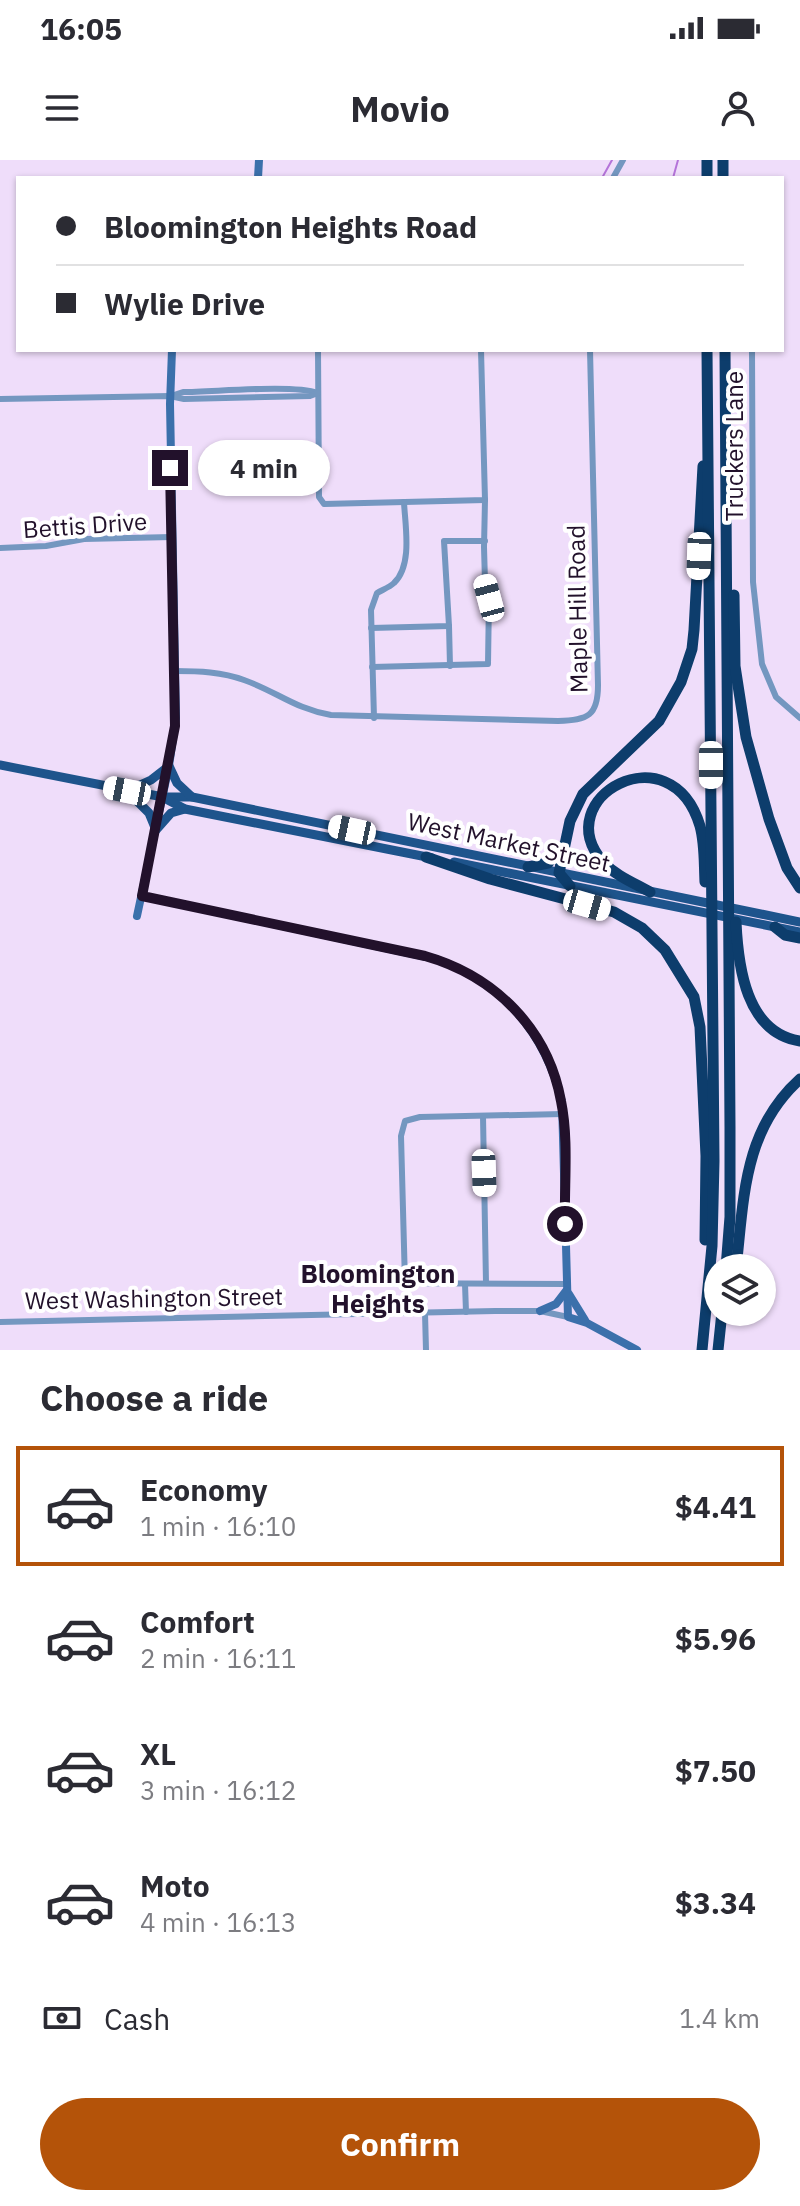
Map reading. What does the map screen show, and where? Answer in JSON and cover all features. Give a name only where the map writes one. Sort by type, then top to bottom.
[{"type":"highway","points":[[707,352],[714,1161],[711,1254]]},
{"type":"highway","points":[[725,352],[730,1217],[727,1254]]},
{"type":"highway","points":[[570,886],[559,873],[570,821],[583,794],[659,721],[681,682],[693,639],[702,469],[709,451]]},
{"type":"highway","points":[[726,514],[733,556],[735,666],[746,737],[769,819],[787,868],[800,888]]},
{"type":"highway","points":[[650,892],[619,875],[604,862],[590,831],[593,810],[608,789],[625,780],[644,777],[674,787],[687,800],[697,819],[704,846],[706,923],[713,953]]},
{"type":"highway","points":[[528,867],[548,863],[566,842]]},
{"type":"highway","points":[[426,857],[490,879],[614,912],[642,928],[665,950],[680,971],[694,997],[700,1027],[706,1156],[705,1254]]},
{"type":"highway","points":[[728,881],[735,900],[739,969],[746,990],[769,1027],[785,1038],[800,1041]]},
{"type":"highway","points":[[775,927],[785,935],[800,938]]},
{"type":"highway","points":[[738,1254],[749,1163],[764,1128],[800,1079]]},
{"type":"highway","points":[[702,1350],[705,1326]]},
{"type":"main road","points":[[137,916],[175,726],[172,352]]},
{"type":"main road","name":"West Market Street","points":[[0,765],[127,791],[163,797],[192,797],[650,892],[688,904]]},
{"type":"main road","points":[[156,830],[149,813],[127,791],[151,780],[169,766]]},
{"type":"main road","points":[[169,766],[177,783],[192,797]]},
{"type":"main road","name":"West Market Street","points":[[163,797],[185,809],[570,886],[750,917],[800,922]]},
{"type":"main road","points":[[156,830],[171,813],[185,809]]},
{"type":"main road","points":[[142,896],[399,950],[462,969],[501,995],[532,1029],[554,1072],[563,1114],[568,1317]]},
{"type":"main road","name":"West Market Street","points":[[750,917],[800,932]]},
{"type":"main road","points":[[540,1311],[556,1304],[567,1287]]},
{"type":"main road","points":[[567,1287],[587,1323]]},
{"type":"main road","name":"West Washington Street","points":[[568,1317],[587,1323],[637,1350]]},
{"type":"street","points":[[318,352],[319,501],[324,504],[485,500]]},
{"type":"street","points":[[372,667],[488,664],[489,598],[485,582],[481,352]]},
{"type":"street","name":"Maple Hill Road","points":[[175,671],[205,672],[243,679],[298,707],[331,715],[573,721],[584,718],[593,711],[598,697],[590,352]]},
{"type":"street","name":"Truckers Lane","points":[[752,352],[753,582],[762,664],[776,697],[800,718]]},
{"type":"street","points":[[0,399],[170,396],[198,399],[310,396],[318,393]]},
{"type":"street","points":[[374,718],[372,601],[377,593],[394,583],[401,572],[406,556],[404,502]]},
{"type":"street","name":"Bettis Drive","points":[[0,548],[46,546],[87,539],[172,537]]},
{"type":"street","points":[[450,666],[444,541],[485,541]]},
{"type":"street","points":[[371,628],[449,626]]},
{"type":"street","points":[[405,1283],[401,1136],[405,1121],[420,1117],[563,1114]]},
{"type":"street","points":[[483,1116],[486,1283]]},
{"type":"street","points":[[373,1283],[567,1287]]},
{"type":"street","points":[[465,1284],[466,1312]]},
{"type":"street","name":"West Washington Street","points":[[0,1322],[540,1311],[568,1317]]},
{"type":"street","points":[[425,1313],[426,1350]]},
{"type":"waterway","points":[[603,176],[612,160]]},
{"type":"waterway","points":[[674,176],[678,160]]},
{"type":"district","name":"Bloomington Heights","points":[[378,1288]]},
{"type":"route","points":[[170,468],[175,726],[142,896],[425,956],[462,969],[491,987],[515,1008],[532,1029],[549,1059],[557,1082],[563,1114],[565,1224]]}]
